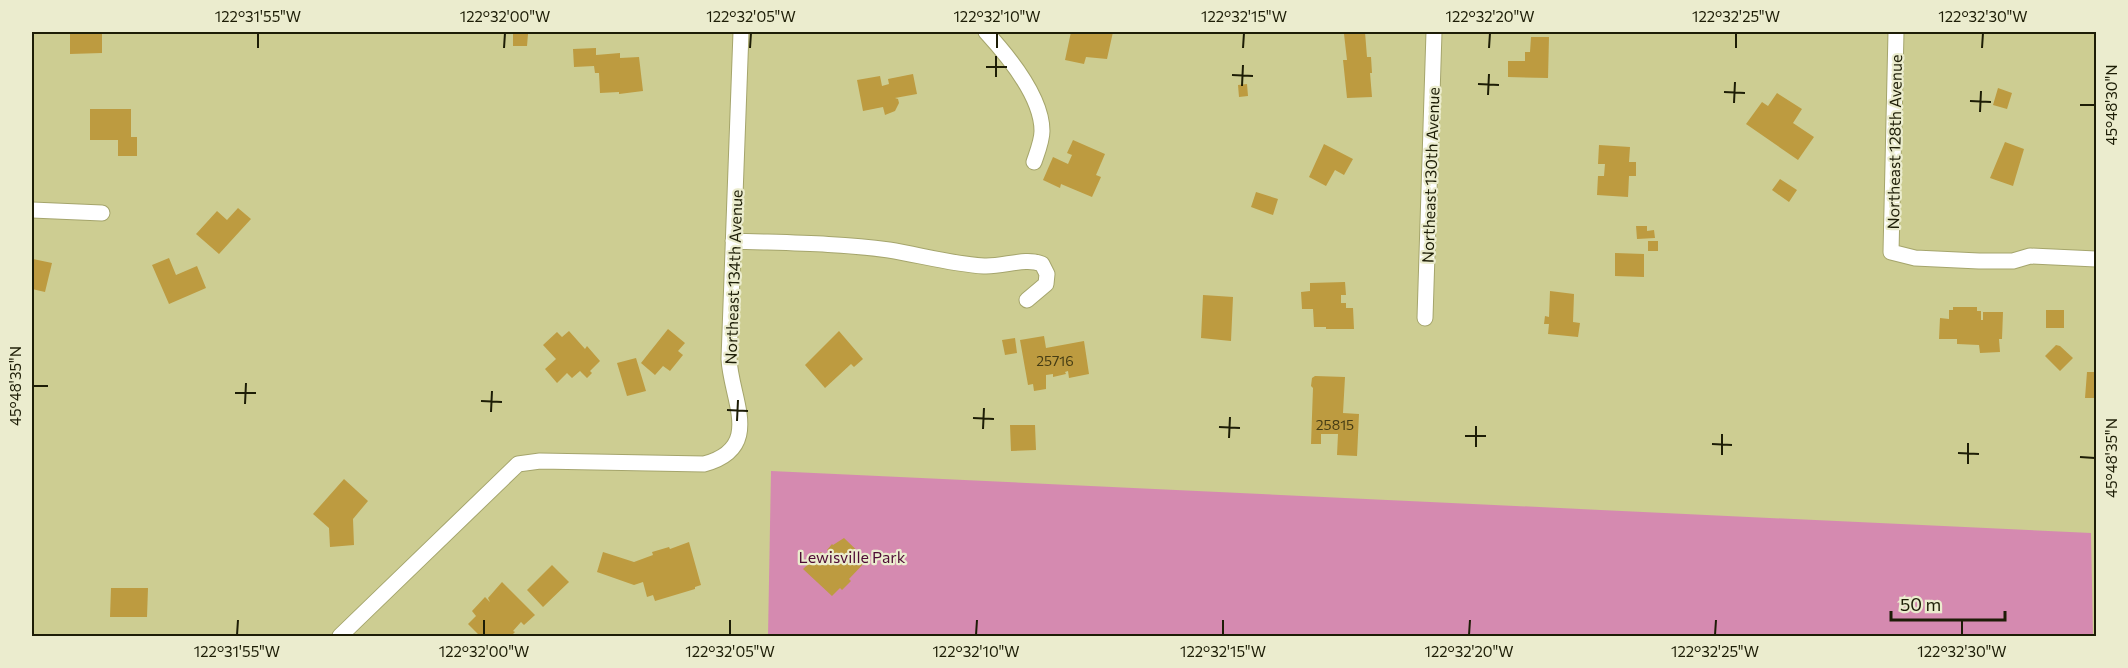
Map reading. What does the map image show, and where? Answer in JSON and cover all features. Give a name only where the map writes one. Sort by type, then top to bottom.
[{"type":"street","name":"Northeast 134th Avenue","points":[[340,636],[518,464],[540,461],[704,464],[716,461],[725,455],[738,438],[741,418],[730,374],[729,359],[741,32]]},
{"type":"street","points":[[986,32],[1003,50],[1037,103],[1042,131],[1034,162]]},
{"type":"street","name":"Northeast 130th Avenue","points":[[1425,318],[1434,32]]},
{"type":"street","name":"Northeast 128th Avenue","points":[[1896,32],[1891,252],[1915,258],[1979,261],[2013,261],[2030,256],[2097,259]]},
{"type":"street","points":[[32,210],[102,213]]},
{"type":"street","points":[[734,241],[836,244],[889,250],[984,266],[1010,265],[1032,260],[1042,264],[1047,274],[1046,285],[1027,300]]},
{"type":"green space","name":"Lewisville Park","points":[[771,471],[2091,533],[2093,636],[768,636]]},
{"type":"building","points":[[70,32],[102,32],[102,53],[70,54]]},
{"type":"building","points":[[1071,32],[1113,32],[1107,59],[1086,57],[1084,64],[1065,60]]},
{"type":"building","points":[[1365,32],[1367,57],[1371,57],[1372,97],[1347,98],[1343,60],[1347,60],[1344,34]]},
{"type":"building","points":[[513,34],[528,34],[527,46],[513,46]]},
{"type":"building","points":[[1531,37],[1549,37],[1548,78],[1508,77],[1508,61],[1525,61],[1525,52],[1530,52]]},
{"type":"building","points":[[596,48],[596,55],[620,53],[620,58],[639,57],[643,91],[619,94],[619,92],[600,93],[599,73],[595,73],[594,66],[574,67],[573,49]]},
{"type":"building","points":[[913,74],[917,94],[895,98],[899,103],[895,111],[885,115],[883,107],[863,111],[857,80],[880,76],[882,86],[889,84],[888,79]]},
{"type":"building","points":[[1247,84],[1248,96],[1239,97],[1238,85]]},
{"type":"building","points":[[1998,88],[2012,93],[2007,109],[1993,105]]},
{"type":"building","points":[[1777,93],[1802,109],[1793,123],[1814,137],[1798,160],[1746,124],[1762,102],[1768,106]]},
{"type":"building","points":[[90,109],[131,109],[131,137],[137,137],[137,156],[118,156],[118,140],[90,140]]},
{"type":"building","points":[[1073,140],[1105,154],[1096,175],[1101,177],[1092,197],[1061,184],[1060,188],[1043,180],[1053,157],[1068,164],[1072,155],[1067,153]]},
{"type":"building","points":[[2005,142],[2024,149],[2013,186],[1990,178]]},
{"type":"building","points":[[1324,144],[1353,159],[1344,175],[1335,170],[1326,186],[1309,177]]},
{"type":"building","points":[[1599,145],[1630,147],[1629,162],[1636,162],[1636,176],[1629,176],[1628,197],[1597,195],[1598,176],[1604,176],[1605,164],[1598,164]]},
{"type":"building","points":[[1780,179],[1797,190],[1789,202],[1772,190]]},
{"type":"building","points":[[1256,192],[1278,199],[1273,215],[1251,207]]},
{"type":"building","points":[[238,208],[251,219],[219,254],[196,234],[217,211],[227,220]]},
{"type":"building","points":[[1636,226],[1647,226],[1647,231],[1654,230],[1655,238],[1637,239]]},
{"type":"building","points":[[1648,241],[1658,241],[1658,251],[1648,251]]},
{"type":"building","points":[[1615,253],[1644,254],[1644,277],[1615,276]]},
{"type":"building","points":[[169,258],[176,275],[197,266],[206,288],[169,304],[152,265]]},
{"type":"building","points":[[33,259],[52,263],[45,292],[32,289]]},
{"type":"building","points":[[1345,282],[1346,295],[1341,295],[1341,303],[1346,303],[1346,308],[1353,308],[1354,329],[1314,327],[1313,309],[1302,309],[1301,292],[1310,291],[1310,283]]},
{"type":"building","points":[[1550,291],[1574,294],[1573,322],[1580,323],[1578,337],[1548,334],[1549,324],[1544,324],[1545,316],[1549,317]]},
{"type":"building","points":[[1203,295],[1233,297],[1231,341],[1201,338]]},
{"type":"building","points":[[1953,307],[1977,307],[1977,311],[1981,311],[1981,320],[1983,320],[1983,312],[2003,312],[2002,339],[1999,339],[2000,352],[1980,353],[1979,345],[1957,344],[1957,339],[1939,339],[1940,318],[1949,319],[1949,310],[1953,310]]},
{"type":"building","points":[[2046,310],[2064,310],[2064,328],[2046,328]]},
{"type":"building","points":[[668,329],[685,343],[678,351],[683,355],[670,371],[663,366],[655,375],[641,363]]},
{"type":"building","points":[[569,331],[585,349],[587,346],[600,361],[590,371],[592,373],[587,378],[580,371],[572,378],[567,373],[557,383],[545,369],[556,359],[543,345],[557,332],[562,337]]},
{"type":"building","points":[[839,331],[863,359],[854,367],[851,364],[825,388],[805,365]]},
{"type":"building","points":[[1044,336],[1046,348],[1084,341],[1089,374],[1069,378],[1068,371],[1065,372],[1066,374],[1053,377],[1053,374],[1046,375],[1046,389],[1034,391],[1033,384],[1028,385],[1020,340]]},
{"type":"building","points":[[1015,338],[1017,353],[1005,355],[1002,340]]},
{"type":"building","points":[[2056,345],[2073,358],[2060,371],[2045,356]]},
{"type":"building","points":[[636,358],[646,391],[627,396],[617,363]]},
{"type":"building","points":[[2087,372],[2096,372],[2095,398],[2085,398]]},
{"type":"building","points":[[1315,376],[1345,377],[1343,413],[1359,414],[1357,456],[1337,455],[1338,434],[1321,434],[1321,444],[1311,444],[1313,388],[1311,386],[1312,378]]},
{"type":"building","points":[[1010,425],[1035,425],[1036,450],[1011,451]]},
{"type":"building","points":[[344,479],[368,501],[353,519],[354,545],[330,547],[329,528],[313,514]]},
{"type":"building","points":[[844,538],[867,560],[849,579],[851,581],[832,596],[803,569],[821,552],[828,558],[832,554],[827,550],[832,544]]},
{"type":"building","points":[[689,542],[701,585],[695,589],[655,601],[653,595],[647,597],[643,582],[634,585],[597,572],[603,552],[634,562],[653,555],[652,552],[669,547],[670,549]]},
{"type":"building","points":[[552,565],[569,582],[543,607],[527,590]]},
{"type":"building","points":[[502,582],[535,615],[524,625],[521,622],[511,636],[480,636],[468,624],[476,616],[472,611],[485,597],[490,602],[488,598]]},
{"type":"building","points":[[111,588],[148,588],[147,617],[110,617]]}]
